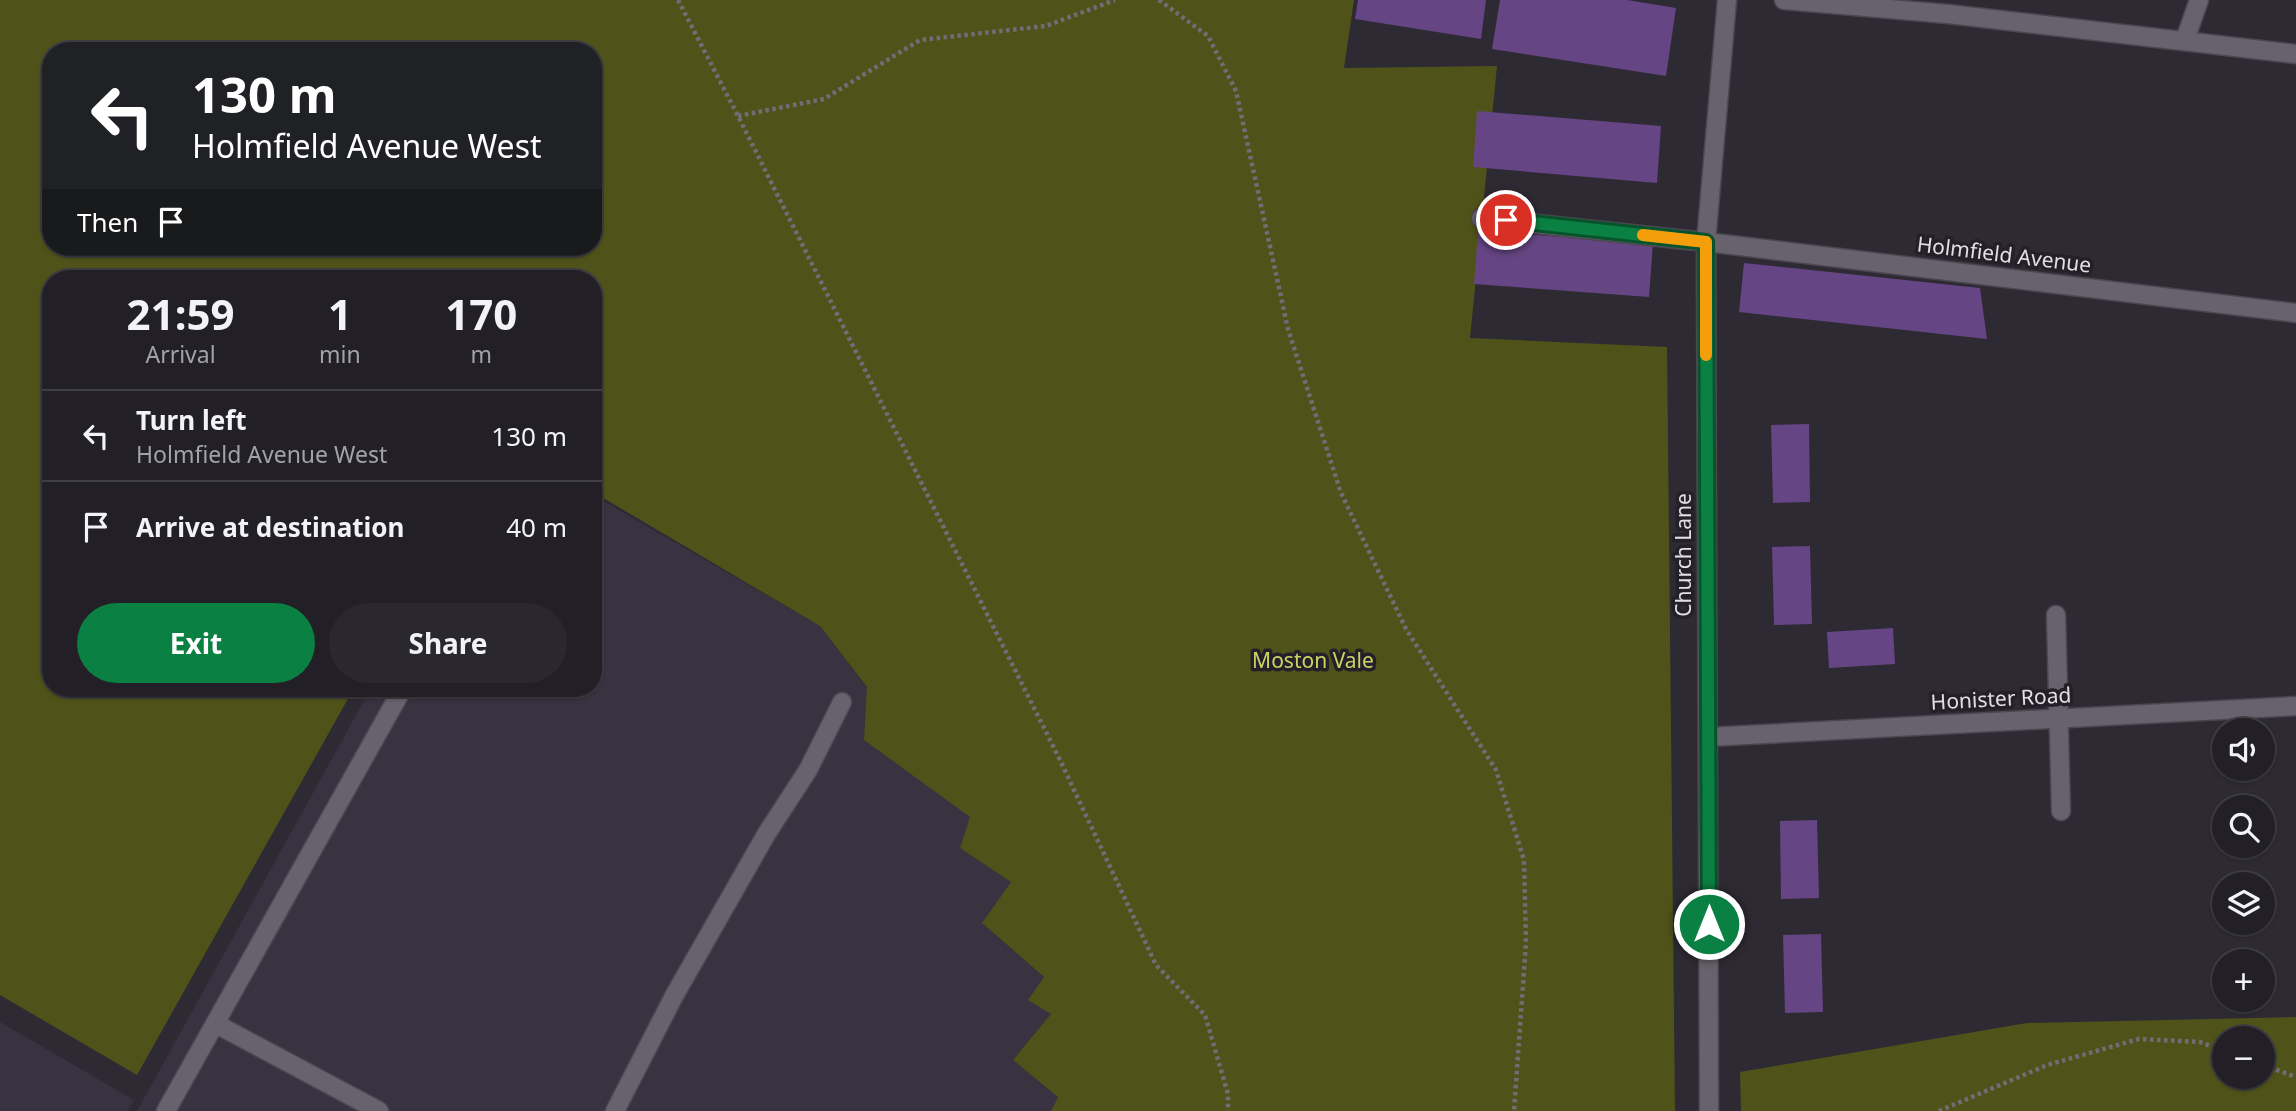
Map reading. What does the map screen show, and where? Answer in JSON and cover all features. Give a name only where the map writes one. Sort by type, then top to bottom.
[{"type":"street","name":"Church Lane","points":[[1709,1111],[1706,242],[1727,0]]},
{"type":"street","points":[[1784,0],[1951,7],[2296,54]]},
{"type":"street","points":[[2185,40],[2199,0]]},
{"type":"street","name":"Holmfield Avenue","points":[[1481,218],[1706,242],[2296,313]]},
{"type":"street","points":[[2056,615],[2061,811]]},
{"type":"street","points":[[166,1111],[399,697]]},
{"type":"street","points":[[615,1111],[674,996],[767,833],[808,770],[842,702]]},
{"type":"street","name":"Honister Road","points":[[1708,737],[2296,706]]},
{"type":"street","points":[[216,1024],[379,1111]]},
{"type":"path","points":[[678,0],[1060,760],[1156,965],[1205,1015],[1228,1094],[1228,1111]]},
{"type":"path","points":[[738,116],[824,99],[920,40],[1046,26],[1115,0]]},
{"type":"path","points":[[1159,0],[1208,36],[1236,91],[1289,329],[1340,493],[1406,629],[1496,770],[1524,860],[1526,943],[1514,1111]]},
{"type":"path","points":[[1939,1111],[2047,1065],[2139,1039],[2200,1042],[2212,1046]]},
{"type":"path","points":[[2275,1069],[2296,1077]]},
{"type":"shaded area","points":[[602,500],[820,626],[867,688],[864,740],[971,817],[960,848],[1011,882],[982,923],[1044,977],[1052,1014],[1013,1060],[1058,1097],[1051,1111],[137,1111],[366,697],[602,697]]},
{"type":"shaded area","points":[[0,1022],[134,1100],[128,1111],[0,1111]]},
{"type":"green space","name":"Moston Vale","points":[[0,0],[1354,0],[1344,68],[1497,66],[1470,338],[1667,347],[1675,1111],[1051,1111],[1058,1097],[1013,1060],[1051,1014],[1028,1000],[1044,977],[982,923],[1011,882],[960,848],[970,817],[864,740],[867,687],[820,626],[602,497],[602,270],[42,270],[42,697],[349,697],[137,1075],[0,995]]},
{"type":"green space","points":[[2296,1017],[2296,1111],[1741,1111],[1740,1072],[2027,1023]]},
{"type":"building","points":[[1358,0],[1486,0],[1481,39],[1355,19]]},
{"type":"building","points":[[1500,0],[1627,0],[1676,8],[1666,76],[1492,49]]},
{"type":"building","points":[[1477,111],[1661,126],[1657,183],[1473,167]]},
{"type":"building","points":[[1478,231],[1653,243],[1649,297],[1474,284]]},
{"type":"building","points":[[1744,263],[1980,288],[1987,339],[1739,312]]},
{"type":"building","points":[[1809,424],[1810,502],[1773,503],[1771,425]]},
{"type":"building","points":[[1810,546],[1812,624],[1774,625],[1772,547]]},
{"type":"building","points":[[1893,628],[1895,664],[1829,668],[1827,632]]},
{"type":"building","points":[[1817,820],[1819,898],[1781,899],[1780,821]]},
{"type":"building","points":[[1821,934],[1823,1012],[1785,1013],[1783,935]]},
{"type":"slow traffic","points":[[1643,235],[1706,242],[1706,355]]},
{"type":"route","points":[[1506,220],[1706,242],[1709,924]]}]
